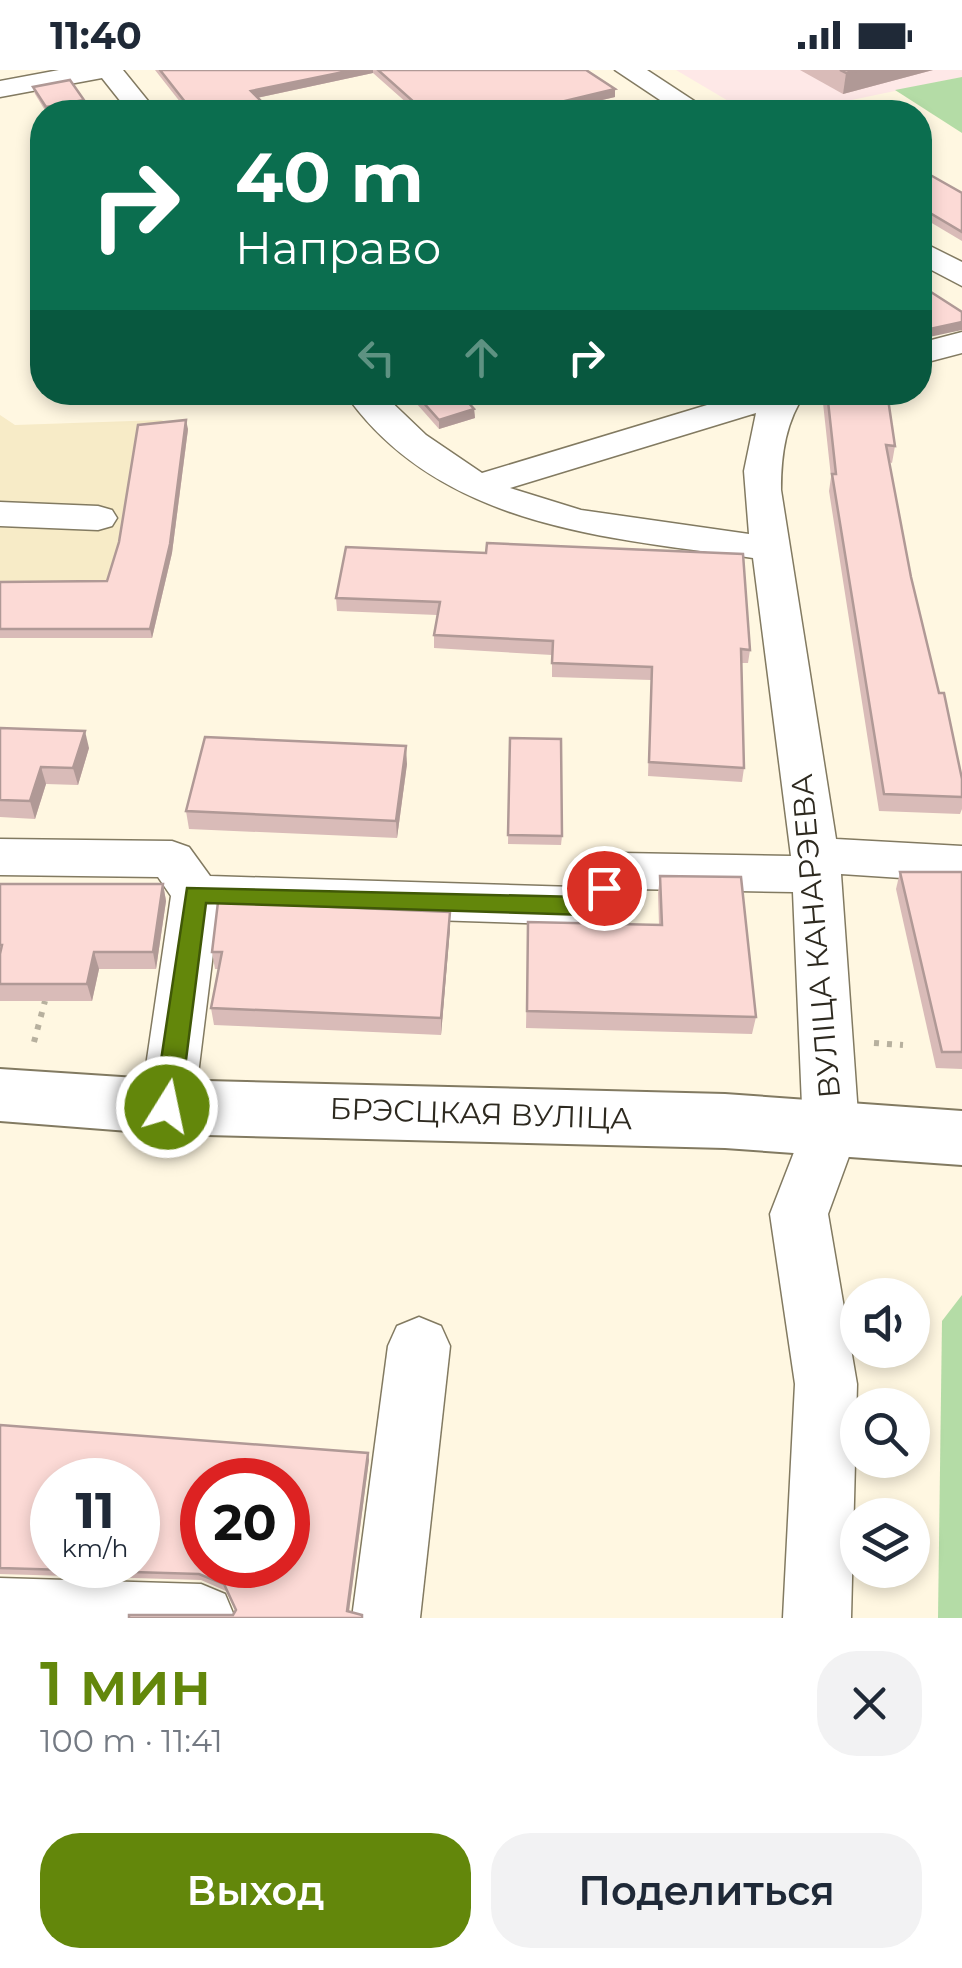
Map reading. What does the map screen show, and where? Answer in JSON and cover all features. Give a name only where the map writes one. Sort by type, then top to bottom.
[{"type":"main road","name":"БРЭСЦКАЯ ВУЛІЦА","points":[[0,1095],[167,1107],[426,1110],[962,1138]]},
{"type":"street","points":[[0,90],[102,70]]},
{"type":"street","points":[[109,70],[133,100]]},
{"type":"street","points":[[628,70],[677,100]]},
{"type":"street","points":[[932,257],[962,276]]},
{"type":"street","points":[[932,351],[962,342]]},
{"type":"street","points":[[373,405],[385,422],[480,486],[522,506],[772,549]]},
{"type":"street","points":[[480,486],[749,405]]},
{"type":"street","name":"ВУЛІЦА КАНАРЭЕВА","points":[[779,405],[766,431],[761,458],[764,519],[772,549],[816,865],[830,1129],[800,1214],[826,1384],[816,1618]]},
{"type":"street","points":[[0,514],[98,518]]},
{"type":"street","points":[[0,858],[172,859],[196,894],[167,1107]]},
{"type":"street","points":[[196,894],[587,906],[621,871],[962,864]]},
{"type":"street","points":[[386,1618],[419,1346]]},
{"type":"street","points":[[0,1612],[200,1618]]},
{"type":"path","points":[[34,1042],[44,1001]]},
{"type":"shaded area","points":[[676,70],[962,70],[962,77],[852,100],[727,100]]},
{"type":"shaded area","points":[[0,415],[15,425],[161,420],[188,429],[152,638],[0,638]]},
{"type":"green space","points":[[962,77],[962,133],[932,114],[932,100],[911,100],[895,90]]},
{"type":"green space","points":[[962,1295],[962,1618],[938,1618],[942,1321]]},
{"type":"building","points":[[160,70],[353,70],[251,91],[260,100],[184,100]]},
{"type":"building","points":[[378,70],[586,70],[615,89],[569,100],[412,100]]},
{"type":"building","points":[[70,80],[84,100],[41,100],[33,87]]},
{"type":"building","points":[[932,176],[962,193],[962,232],[932,214]]},
{"type":"building","points":[[932,293],[962,312],[962,322],[932,329]]},
{"type":"building","points":[[426,405],[470,405],[474,409],[439,420]]},
{"type":"building","points":[[828,405],[889,405],[895,446],[886,445],[911,577],[939,693],[944,693],[962,779],[962,797],[884,794],[832,474],[836,474]]},
{"type":"building","points":[[186,420],[170,544],[150,629],[0,629],[0,582],[107,581],[119,542],[138,425]]},
{"type":"building","points":[[487,543],[743,554],[750,650],[741,649],[744,768],[649,762],[652,667],[552,663],[553,641],[434,635],[440,602],[336,598],[346,547],[486,553]]},
{"type":"building","points":[[0,728],[85,731],[73,768],[41,767],[30,801],[0,800]]},
{"type":"building","points":[[205,737],[406,746],[396,821],[186,811]]},
{"type":"building","points":[[510,738],[561,739],[562,836],[508,835]]},
{"type":"building","points":[[900,872],[962,872],[962,1052],[942,1052]]},
{"type":"building","points":[[660,876],[741,877],[756,1017],[527,1011],[528,922],[662,925]]},
{"type":"building","points":[[0,884],[163,884],[153,952],[94,952],[87,984],[0,984]]},
{"type":"building","points":[[218,902],[450,912],[441,1018],[211,1008],[222,952],[212,952]]},
{"type":"building","points":[[0,1425],[368,1453],[347,1611],[362,1618],[129,1618],[233,1615],[236,1610],[226,1588],[310,1588],[310,1458],[180,1458],[180,1573],[160,1573],[160,1458],[30,1458],[30,1569],[0,1568]]},
{"type":"route","points":[[167,1107],[196,894],[587,906],[604,888]]}]
